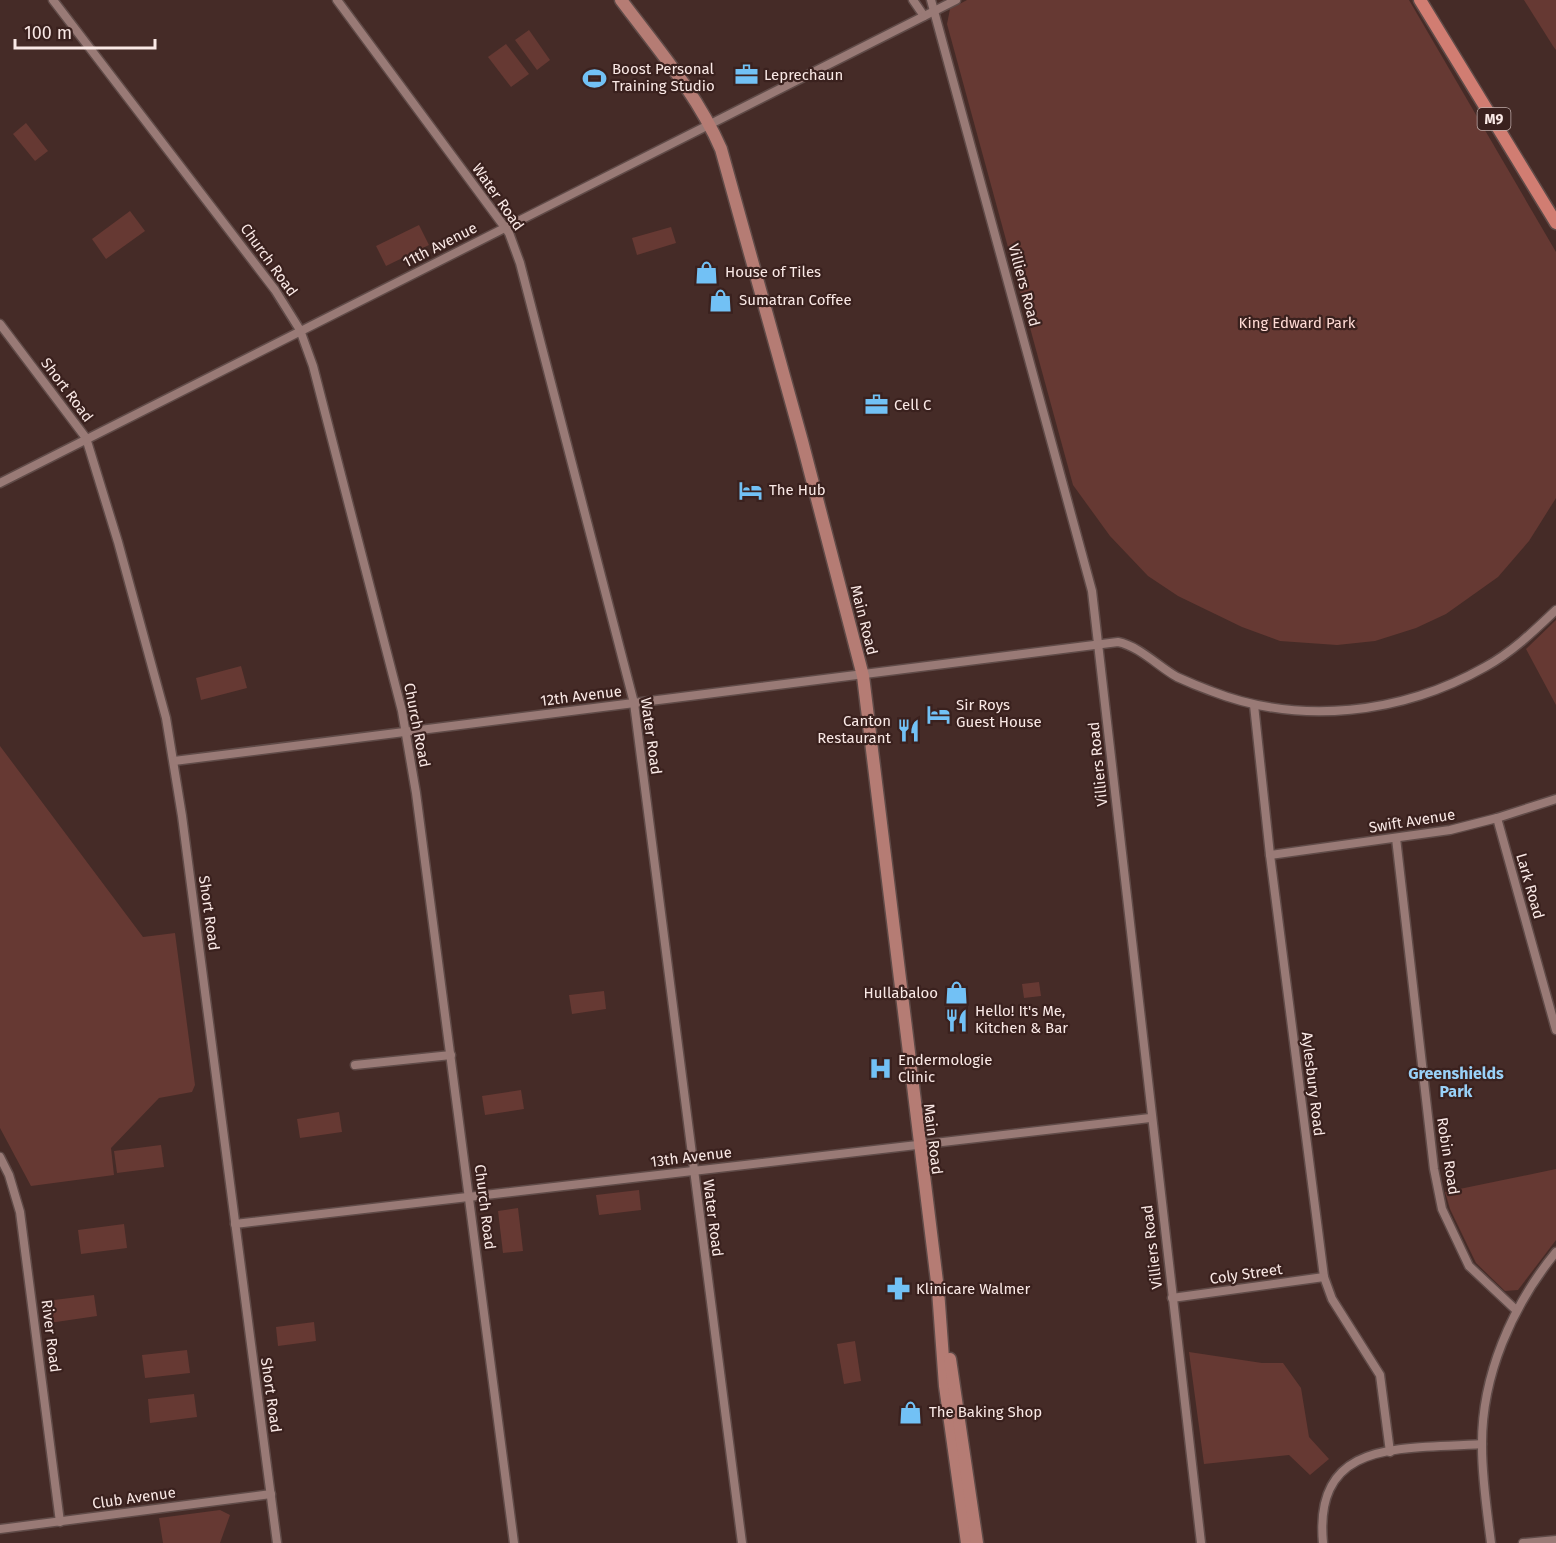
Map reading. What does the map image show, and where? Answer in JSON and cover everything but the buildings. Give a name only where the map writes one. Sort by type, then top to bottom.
[{"type":"main road","name":"Main Road","points":[[621,0],[710,123],[721,149],[738,204],[862,676],[918,1146],[977,1543]]},
{"type":"main road","name":"M9","points":[[1420,0],[1432,15],[1556,223]]},
{"type":"main road","name":"M9","points":[[1428,0],[1432,15]]},
{"type":"main road","name":"Main Road","points":[[938,1290],[945,1386],[968,1543]]},
{"type":"street","name":"Church Road","points":[[53,0],[257,265],[300,330],[313,366],[397,689],[406,732],[470,1197],[514,1543]]},
{"type":"street","name":"Water Road","points":[[337,0],[505,228],[520,263],[634,703],[742,1543]]},
{"type":"street","points":[[913,0],[924,15]]},
{"type":"street","name":"Villiers Road","points":[[931,0],[1087,566],[1097,617],[1098,645],[1150,1118],[1201,1543]]},
{"type":"street","name":"11th Avenue","points":[[0,483],[956,0]]},
{"type":"street","name":"Short Road","points":[[0,324],[86,438],[142,627],[174,761],[277,1543]]},
{"type":"street","name":"12th Avenue","points":[[174,761],[1123,643],[1178,677],[1254,705],[1314,711],[1356,709],[1398,703],[1444,687],[1485,667],[1519,644],[1556,610]]},
{"type":"street","name":"Aylesbury Road","points":[[1254,705],[1270,855],[1324,1277],[1332,1299],[1380,1375],[1390,1452]]},
{"type":"street","name":"Swift Avenue","points":[[1270,855],[1450,830],[1556,799]]},
{"type":"street","name":"Lark Road","points":[[1497,818],[1556,1030]]},
{"type":"street","name":"Robin Road","points":[[1396,838],[1434,1169],[1442,1209],[1469,1266],[1516,1310]]},
{"type":"street","points":[[355,1065],[451,1055]]},
{"type":"street","name":"13th Avenue","points":[[235,1224],[1150,1118]]},
{"type":"street","name":"River Road","points":[[0,1157],[13,1184],[20,1212],[60,1522]]},
{"type":"street","points":[[1491,1543],[1482,1444],[1489,1387],[1496,1360],[1516,1310],[1556,1252]]},
{"type":"street","name":"Coly Street","points":[[1172,1298],[1324,1277]]},
{"type":"street","points":[[1323,1543],[1322,1507],[1326,1493],[1334,1480],[1351,1463],[1390,1452],[1482,1444]]},
{"type":"street","name":"Club Avenue","points":[[0,1529],[271,1494]]},
{"type":"street","points":[[1523,1543],[1556,1540]]},
{"type":"green space","name":"King Edward Park","points":[[967,0],[1409,0],[1556,252],[1556,498],[1529,541],[1498,577],[1446,614],[1416,628],[1375,641],[1337,645],[1280,641],[1242,627],[1178,596],[1148,576],[1110,536],[1073,485],[947,24],[950,9]]},
{"type":"green space","points":[[1524,0],[1556,0],[1556,50],[1553,46]]},
{"type":"green space","points":[[529,30],[550,60],[537,70],[515,40]]},
{"type":"green space","points":[[506,44],[529,74],[511,87],[488,57]]},
{"type":"green space","points":[[26,123],[48,151],[35,161],[13,134]]},
{"type":"green space","points":[[130,211],[145,231],[106,259],[92,239]]},
{"type":"green space","points":[[419,225],[429,245],[386,266],[376,246]]},
{"type":"green space","points":[[671,227],[676,243],[637,255],[632,238]]},
{"type":"green space","points":[[1556,620],[1556,705],[1526,649]]},
{"type":"green space","points":[[241,666],[247,688],[201,700],[196,678]]},
{"type":"green space","points":[[0,746],[143,937],[175,933],[195,1085],[192,1092],[159,1098],[111,1148],[114,1175],[31,1186],[0,1128]]},
{"type":"green space","points":[[1039,982],[1041,996],[1024,998],[1022,984]]},
{"type":"green space","points":[[604,991],[606,1009],[572,1014],[569,995]]},
{"type":"green space","points":[[521,1090],[524,1109],[485,1115],[482,1096]]},
{"type":"green space","points":[[339,1112],[342,1132],[300,1138],[297,1119]]},
{"type":"green space","points":[[161,1145],[164,1167],[117,1173],[114,1151]]},
{"type":"green space","points":[[1556,1169],[1556,1240],[1518,1290],[1505,1291],[1476,1263],[1450,1209],[1445,1192]]},
{"type":"green space","points":[[639,1190],[641,1210],[599,1215],[596,1195]]},
{"type":"green space","points":[[518,1208],[523,1251],[503,1253],[498,1211]]},
{"type":"green space","points":[[124,1224],[127,1248],[81,1254],[78,1230]]},
{"type":"green space","points":[[94,1295],[97,1316],[49,1323],[46,1301]]},
{"type":"green space","points":[[314,1322],[316,1341],[278,1346],[276,1327]]},
{"type":"green space","points":[[855,1341],[861,1381],[844,1384],[837,1344]]},
{"type":"green space","points":[[187,1350],[190,1373],[145,1378],[142,1355]]},
{"type":"green space","points":[[1189,1352],[1262,1363],[1283,1363],[1301,1388],[1309,1437],[1329,1459],[1310,1475],[1289,1455],[1204,1464]]},
{"type":"green space","points":[[194,1394],[197,1417],[150,1423],[148,1399]]},
{"type":"green space","points":[[220,1510],[230,1515],[220,1543],[163,1543],[159,1518]]},
{"type":"place","name":"Leprechaun","points":[[746,75]]},
{"type":"place","name":"Boost Personal Training Studio","points":[[594,78]]},
{"type":"place","name":"House of Tiles","points":[[707,272]]},
{"type":"place","name":"Sumatran Coffee","points":[[721,300]]},
{"type":"place","name":"Cell C","points":[[876,405]]},
{"type":"place","name":"The Hub","points":[[751,490]]},
{"type":"place","name":"Sir Roys Guest House","points":[[938,714]]},
{"type":"place","name":"Canton Restaurant","points":[[909,730]]},
{"type":"place","name":"Hullabaloo","points":[[956,993]]},
{"type":"place","name":"Hello! It's Me, Kitchen & Bar","points":[[957,1020]]},
{"type":"place","name":"Endermologie Clinic","points":[[880,1069]]},
{"type":"place","name":"Klinicare Walmer","points":[[898,1289]]},
{"type":"place","name":"The Baking Shop","points":[[911,1412]]},
{"type":"district","name":"Greenshields Park","points":[[1456,1082]]}]
